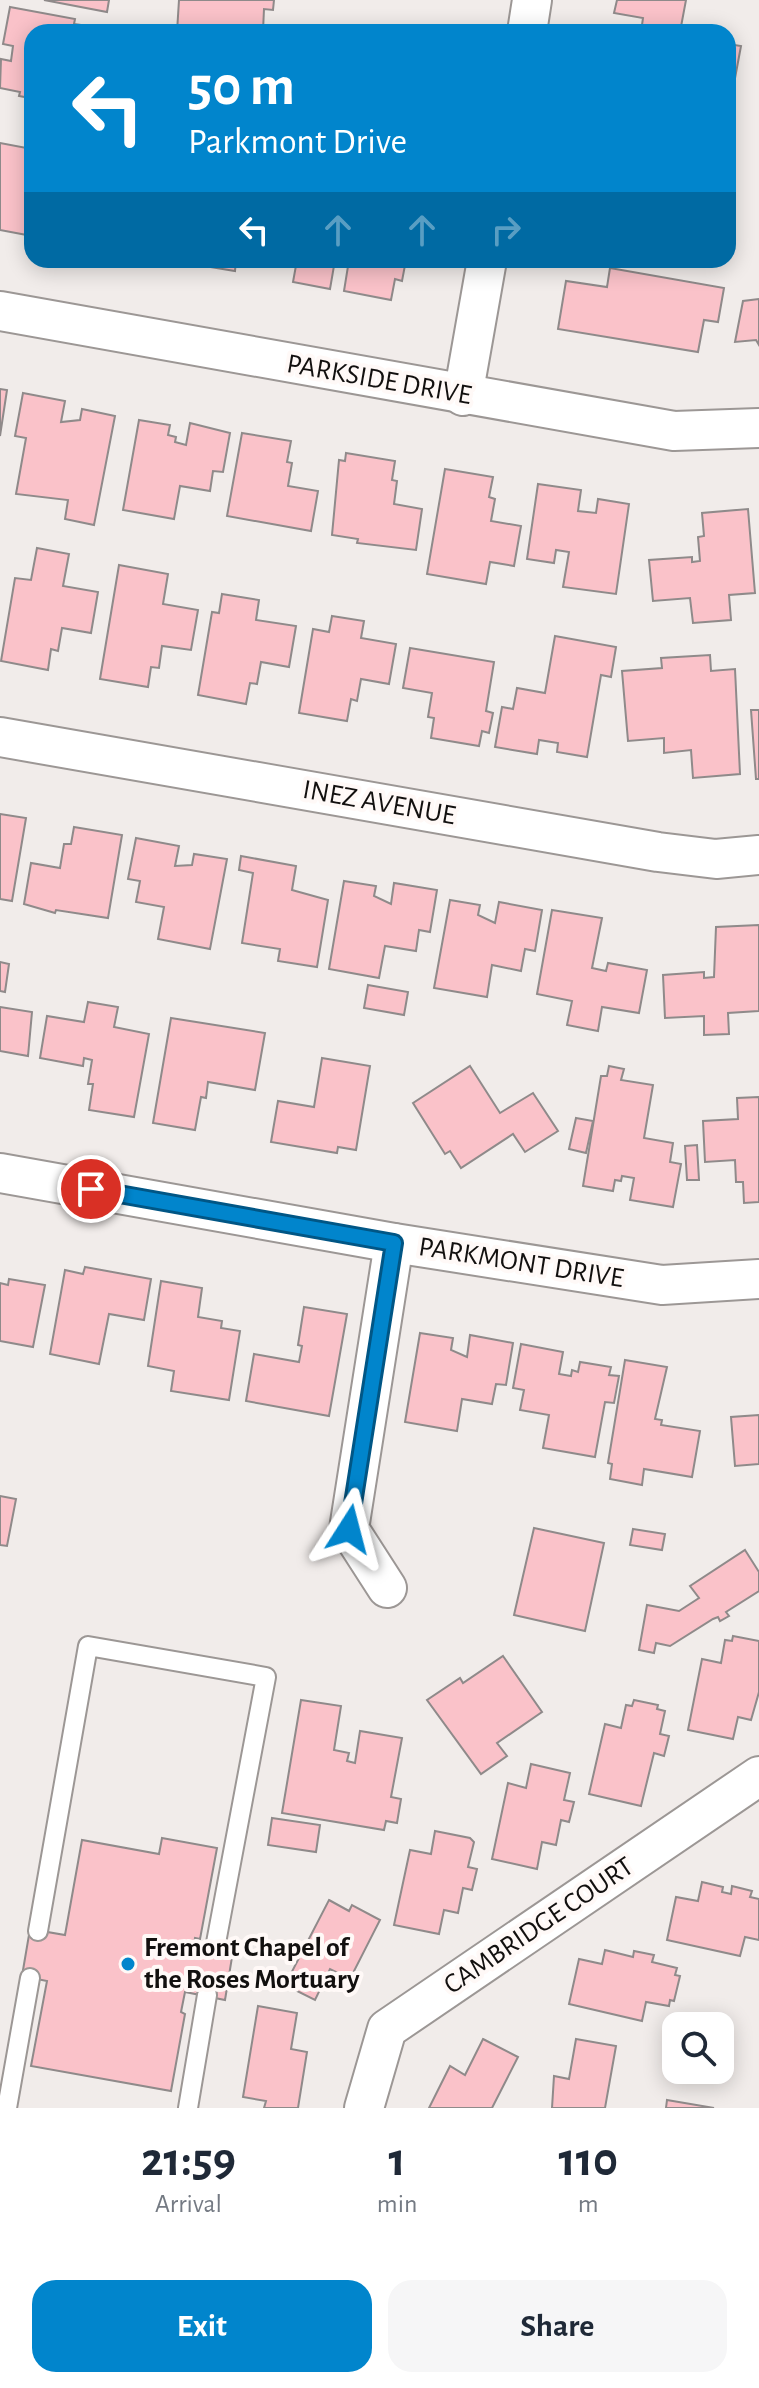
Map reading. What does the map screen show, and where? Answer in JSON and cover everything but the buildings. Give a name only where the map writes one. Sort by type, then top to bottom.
[{"type":"street","points":[[528,24],[532,0]]},
{"type":"street","points":[[463,396],[486,268]]},
{"type":"street","name":"PARKSIDE DRIVE","points":[[0,311],[463,396],[674,431],[759,428]]},
{"type":"street","name":"INEZ AVENUE","points":[[0,737],[658,852],[716,859],[759,855]]},
{"type":"street","name":"PARKMONT DRIVE","points":[[0,1173],[394,1243],[662,1285],[759,1279]]},
{"type":"street","points":[[387,1588],[349,1529],[394,1243]]},
{"type":"street","name":"CAMBRIDGE COURT","points":[[364,2108],[387,2029],[759,1776]]},
{"type":"lane","points":[[38,1931],[88,1646],[266,1677],[215,1948]]},
{"type":"lane","points":[[7,2108],[30,1978]]},
{"type":"lane","points":[[188,2108],[207,1995]]},
{"type":"place","name":"Fremont Chapel of the Roses Mortuary","points":[[128,1964]]},
{"type":"route","points":[[91,1189],[394,1243],[349,1529]]}]
